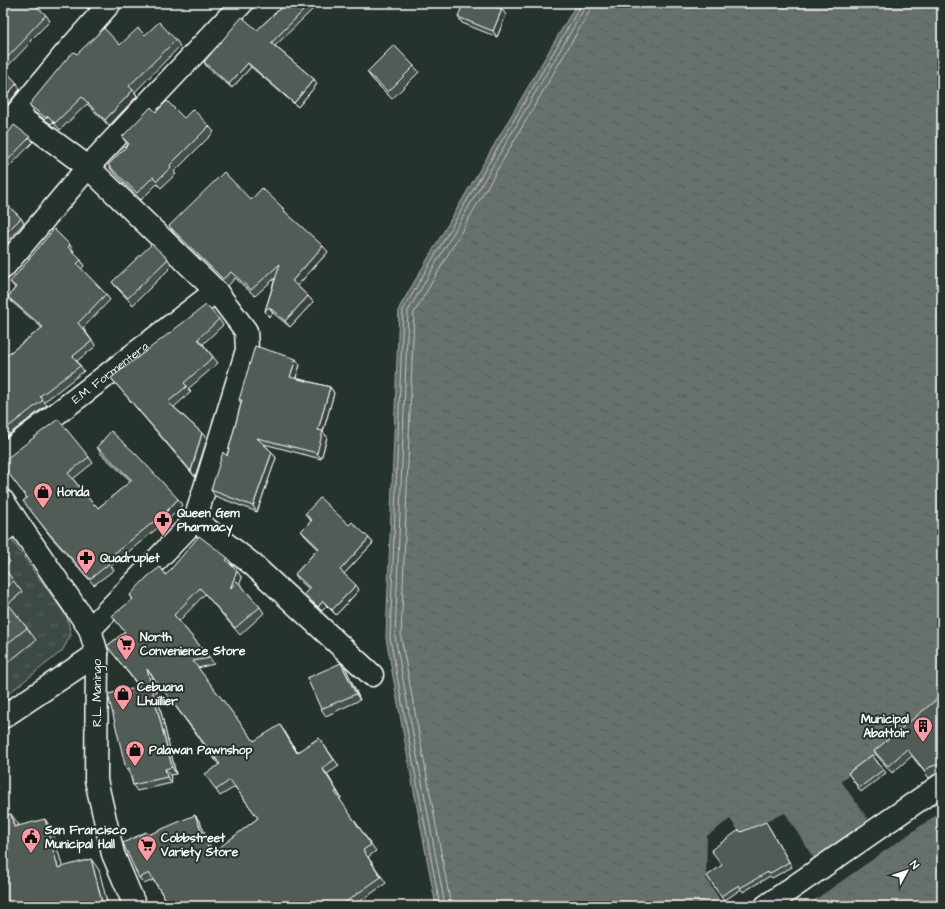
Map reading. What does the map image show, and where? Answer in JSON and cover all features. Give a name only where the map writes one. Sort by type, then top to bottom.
[{"type":"street","points":[[90,629],[194,520],[247,350],[246,330],[216,291],[88,167],[10,121],[65,54],[110,3]]},
{"type":"street","points":[[3,268],[88,167],[242,3]]},
{"type":"street","name":"E.M. Formentera","points":[[3,455],[216,291]]},
{"type":"street","name":"R.L. Maningo","points":[[3,501],[10,526],[90,629],[97,654],[96,780],[113,854],[135,906]]},
{"type":"street","points":[[194,520],[252,564],[372,675]]},
{"type":"street","points":[[3,717],[97,654]]},
{"type":"street","points":[[766,906],[942,784]]},
{"type":"green space","points":[[3,528],[67,617],[71,635],[62,651],[3,698]]},
{"type":"water","points":[[577,3],[942,3],[942,906],[436,906],[386,638],[399,308]]},
{"type":"pier","points":[[942,707],[942,811],[806,906],[724,906],[706,878],[707,836],[730,819],[740,833],[785,813],[816,862],[868,819],[841,781]]},
{"type":"building","points":[[3,3],[33,3],[46,15],[3,62]]},
{"type":"building","points":[[286,3],[311,3],[271,43],[314,79],[294,103],[248,63],[229,84],[204,62],[242,17],[257,30]]},
{"type":"building","points":[[463,3],[488,3],[502,9],[493,31],[458,17]]},
{"type":"building","points":[[159,22],[176,40],[129,86],[133,90],[105,120],[82,97],[55,123],[48,116],[46,118],[29,105],[69,56],[74,52],[77,54],[104,28],[120,45],[138,28],[145,35]]},
{"type":"building","points":[[394,45],[414,66],[388,92],[367,72]]},
{"type":"building","points":[[3,68],[17,83],[3,100]]},
{"type":"building","points":[[167,101],[184,118],[193,109],[209,126],[170,165],[171,167],[157,181],[153,177],[137,193],[108,165],[129,144],[122,137],[151,107],[156,112]]},
{"type":"building","points":[[14,125],[30,137],[7,161],[3,157],[3,135],[9,132]]},
{"type":"building","points":[[224,172],[251,200],[262,188],[283,208],[282,209],[323,246],[292,281],[308,296],[285,321],[269,307],[265,311],[280,264],[251,290],[231,272],[223,279],[169,226]]},
{"type":"building","points":[[3,201],[21,218],[3,236]]},
{"type":"building","points":[[54,229],[70,245],[68,247],[81,260],[77,264],[106,294],[78,323],[92,341],[73,356],[80,366],[40,396],[43,400],[3,431],[3,358],[43,327],[8,297],[16,287],[10,282]]},
{"type":"building","points":[[152,244],[168,259],[128,298],[112,282]]},
{"type":"building","points":[[206,305],[219,319],[198,339],[213,357],[184,383],[187,386],[168,402],[202,433],[191,471],[111,378]]},
{"type":"building","points":[[255,346],[296,359],[290,377],[330,387],[318,430],[323,431],[317,453],[257,438],[272,452],[253,506],[211,490],[223,452],[227,456],[242,400],[239,400]]},
{"type":"building","points":[[58,419],[89,457],[68,473],[98,508],[132,480],[97,447],[111,431],[136,454],[178,499],[166,512],[106,560],[109,564],[90,579],[47,531],[23,501],[27,498],[3,466],[3,460]]},
{"type":"building","points":[[320,498],[349,525],[352,522],[369,538],[340,570],[356,585],[332,610],[323,601],[318,607],[304,594],[310,588],[295,574],[319,548],[301,531],[312,520],[305,514]]},
{"type":"building","points":[[199,536],[228,558],[226,560],[237,571],[230,589],[237,581],[260,607],[235,628],[200,588],[174,615],[210,658],[193,661],[254,741],[280,725],[297,753],[319,738],[334,760],[322,768],[337,791],[335,792],[371,845],[363,850],[381,877],[340,906],[170,906],[149,873],[139,878],[123,843],[146,832],[148,835],[195,815],[211,854],[258,818],[230,780],[216,790],[205,774],[220,764],[147,669],[172,767],[165,769],[167,777],[133,785],[129,768],[126,769],[108,694],[140,687],[107,646],[125,632],[112,616],[133,599],[130,595],[147,577],[160,567],[166,575]]},
{"type":"building","points":[[3,567],[14,581],[3,589]]},
{"type":"building","points":[[3,597],[27,628],[3,647]]},
{"type":"building","points":[[341,663],[356,694],[321,709],[307,678]]},
{"type":"building","points":[[936,700],[942,707],[942,765],[930,767],[925,771],[907,749],[888,766],[874,751]]},
{"type":"building","points":[[872,755],[883,770],[859,788],[848,773]]},
{"type":"building","points":[[11,814],[14,827],[45,819],[58,868],[91,859],[103,906],[3,906],[3,816]]},
{"type":"building","points":[[766,822],[789,862],[769,874],[768,872],[740,888],[739,885],[721,896],[707,876],[722,865],[711,850],[739,830],[741,832]]},
{"type":"place","name":"Honda","points":[[43,509]]},
{"type":"place","name":"Queen Gem Pharmacy","points":[[163,537]]},
{"type":"place","name":"Quadruplet","points":[[86,575]]},
{"type":"place","name":"North Convenience Store","points":[[126,661]]},
{"type":"place","name":"Cebuana Lhuillier","points":[[123,711]]},
{"type":"place","name":"Municipal Abattoir","points":[[923,743]]},
{"type":"place","name":"Palawan Pawnshop","points":[[135,767]]},
{"type":"place","name":"San Francisco Municipal Hall","points":[[31,854]]},
{"type":"place","name":"Cobbstreet Variety Store","points":[[147,862]]}]
